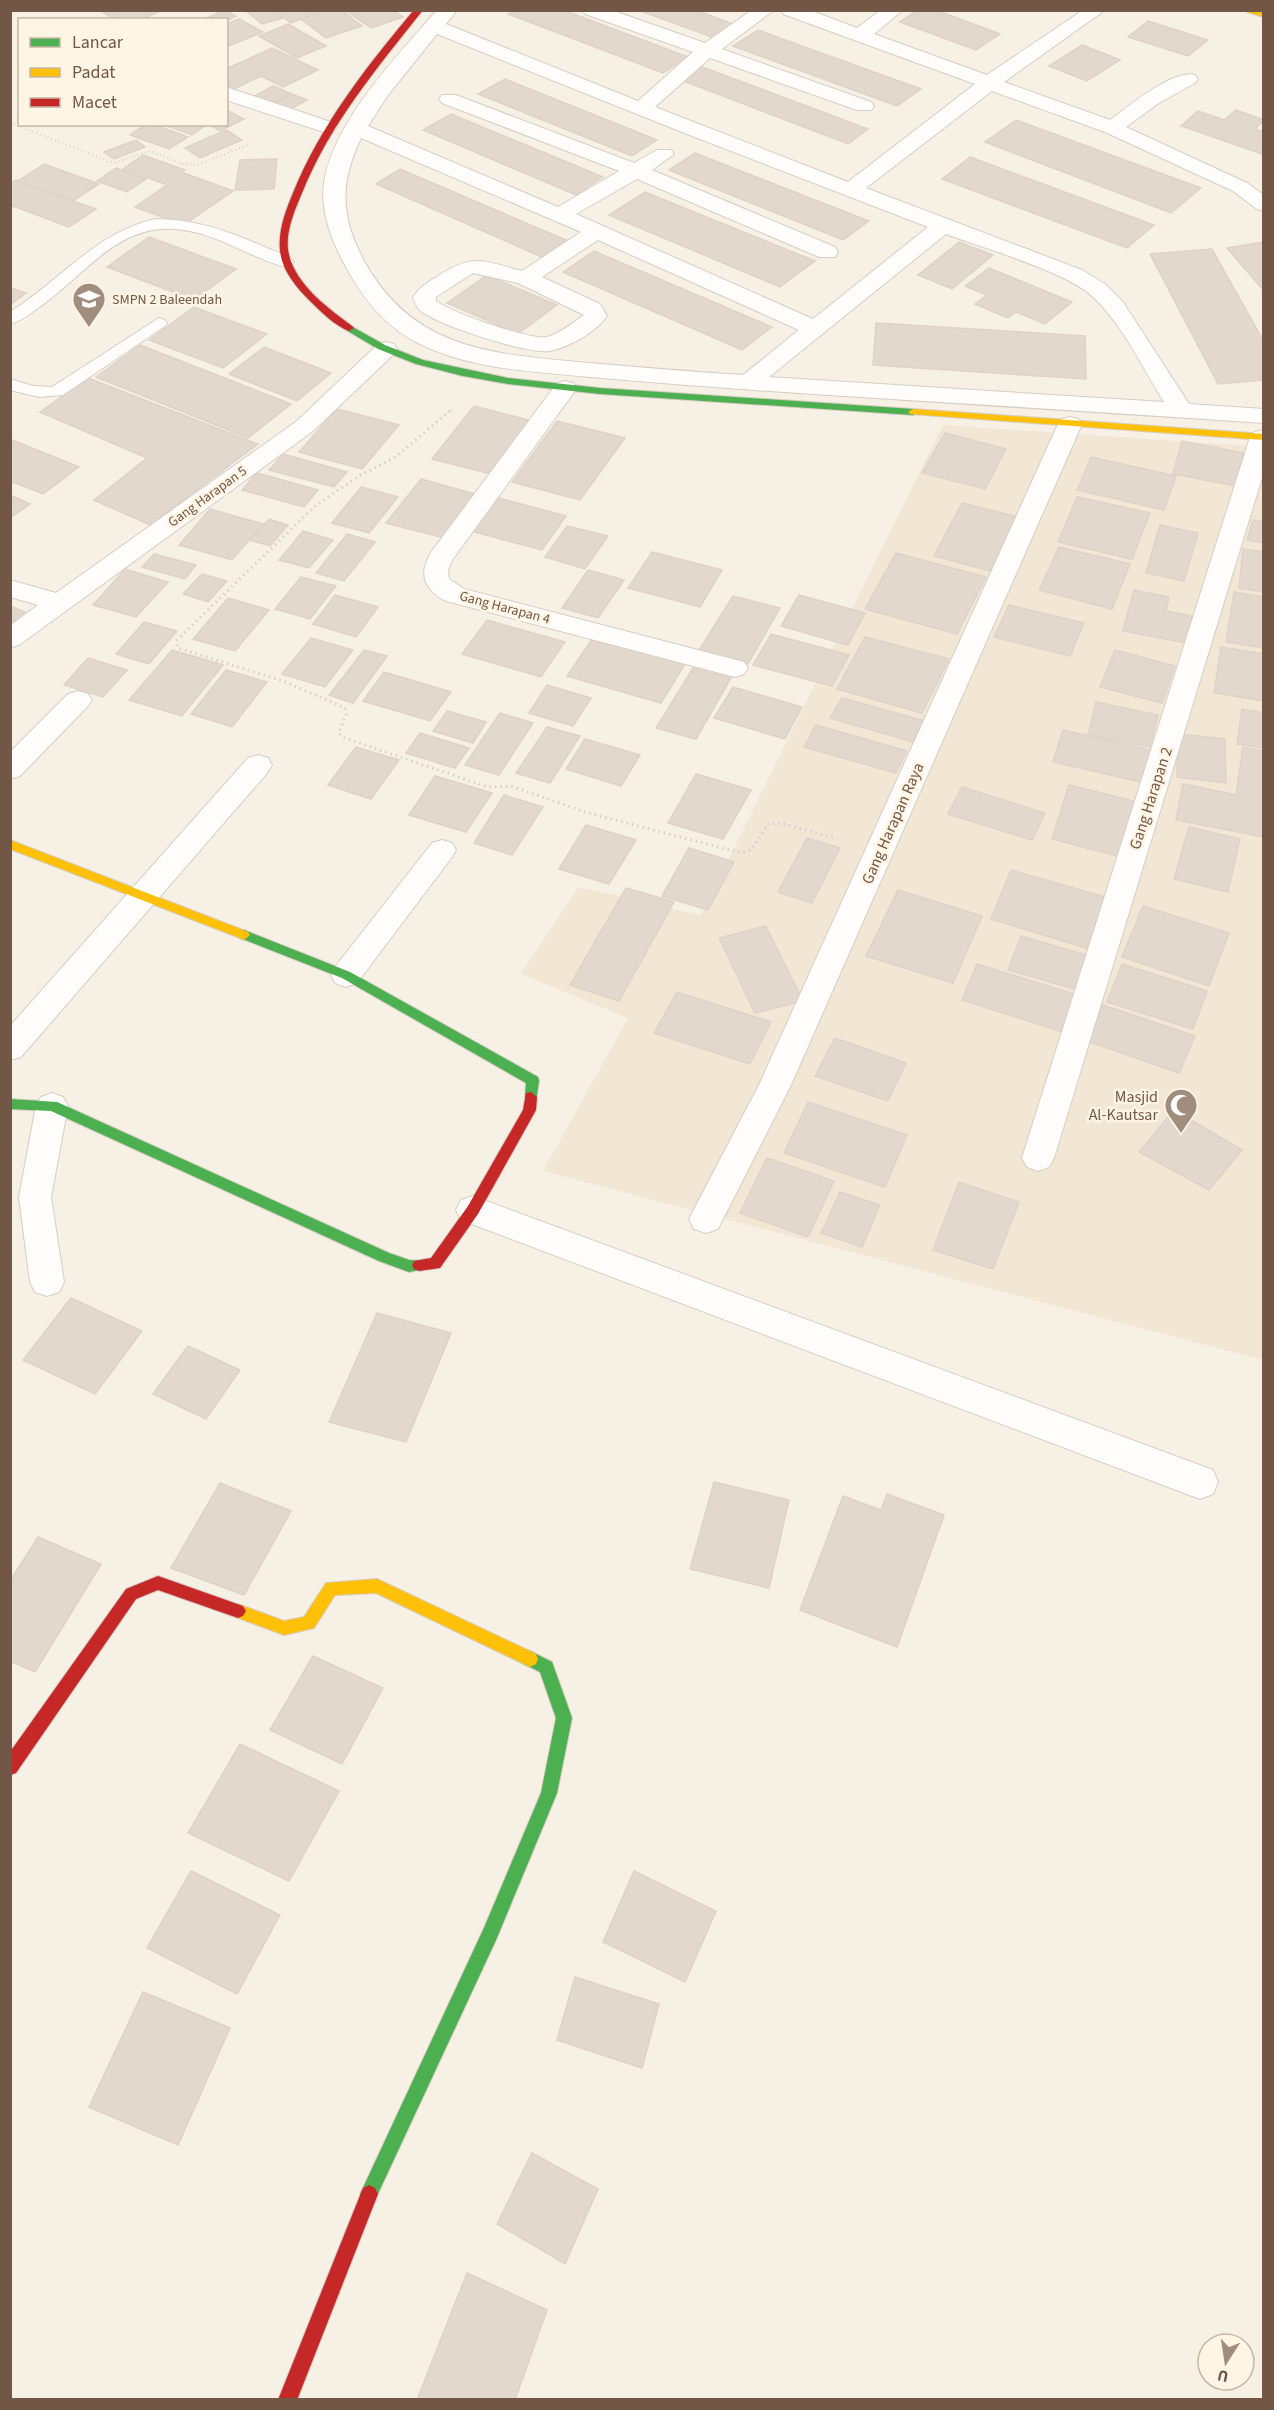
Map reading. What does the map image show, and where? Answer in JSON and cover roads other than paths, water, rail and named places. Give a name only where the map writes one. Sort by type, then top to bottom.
[{"type":"street","points":[[419,10],[357,83],[327,127],[301,182],[285,226],[286,262],[312,298],[330,314],[386,349],[489,378],[565,388],[1070,424],[1263,430]]},
{"type":"street","points":[[592,10],[864,106]]},
{"type":"street","points":[[641,109],[707,50],[765,10]]},
{"type":"street","points":[[790,10],[1112,128],[1240,187],[1263,205]]},
{"type":"street","points":[[859,36],[894,10]]},
{"type":"street","points":[[852,189],[989,84],[1096,10]]},
{"type":"street","points":[[1250,10],[1263,15]]},
{"type":"street","points":[[1181,410],[1146,360],[1125,321],[1096,289],[1074,275],[641,109],[441,18],[387,85],[357,129],[340,162],[335,181],[335,208],[340,230],[352,258],[379,303],[407,327],[477,357],[635,375],[1181,410],[1263,430]]},
{"type":"street","points":[[1112,128],[1152,99],[1188,80]]},
{"type":"street","points":[[228,94],[327,127]]},
{"type":"street","points":[[449,99],[637,171],[827,252]]},
{"type":"street","points":[[357,129],[597,231],[813,328]]},
{"type":"street","points":[[558,216],[664,154]]},
{"type":"street","points":[[1240,187],[1263,176]]},
{"type":"street","points":[[749,382],[813,328],[892,270],[944,224]]},
{"type":"street","points":[[526,278],[592,309],[596,316],[551,344],[540,344],[493,332],[432,309],[425,300],[428,292],[470,266],[526,278],[597,231]]},
{"type":"street","name":"Gang Harapan 5","points":[[10,639],[305,426],[386,349]]},
{"type":"street","name":"Gang Harapan 4","points":[[565,388],[441,557],[435,570],[436,580],[441,587],[455,595],[735,668]]},
{"type":"street","name":"Gang Harapan Raya","points":[[706,1219],[775,1085],[1070,424]]},
{"type":"street","name":"Gang Harapan 2","points":[[1038,1158],[1263,430]]},
{"type":"street","points":[[10,588],[59,603]]},
{"type":"street","points":[[10,769],[78,700]]},
{"type":"street","points":[[10,1048],[258,765]]},
{"type":"street","points":[[10,844],[346,975],[533,1081],[529,1110],[473,1210],[435,1263],[409,1266],[384,1257],[52,1106],[10,1104]]},
{"type":"street","points":[[346,975],[442,850]]},
{"type":"street","points":[[47,1282],[35,1197],[52,1106]]},
{"type":"street","points":[[473,1210],[1200,1482]]},
{"type":"street","points":[[10,1767],[131,1594],[158,1583],[284,1628],[309,1623],[332,1587],[377,1586],[546,1667],[564,1718],[549,1792],[490,1934],[371,2189],[287,2400]]},
{"type":"lane","points":[[10,319],[51,291],[116,238],[138,227],[163,224],[218,234],[286,262]]},
{"type":"lane","points":[[10,384],[28,391],[43,393],[57,391],[159,323]]},
{"type":"place","name":"SMPN 2 Baleendah","points":[[89,328]]},
{"type":"place","name":"Masjid Al-Kautsar","points":[[1181,1134]]}]
